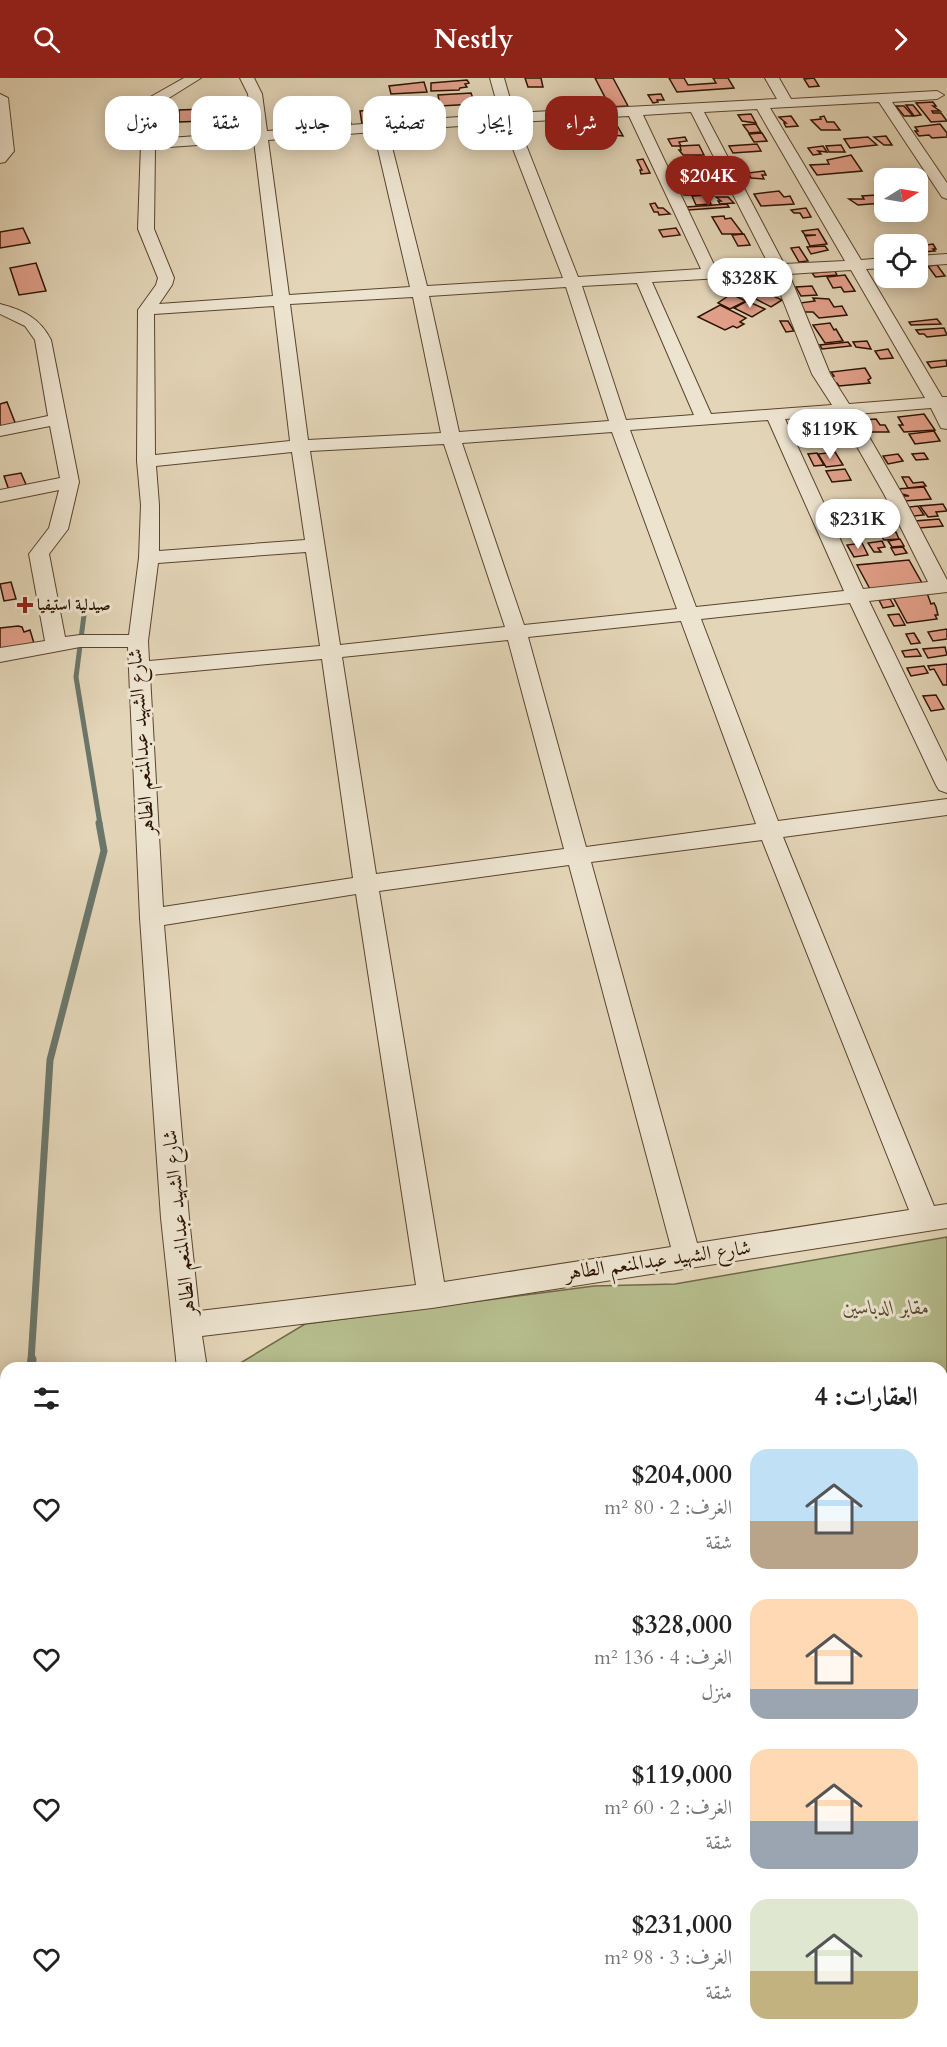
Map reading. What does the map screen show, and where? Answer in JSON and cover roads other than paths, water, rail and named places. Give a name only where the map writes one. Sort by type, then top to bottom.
[{"type":"street","points":[[162,96],[194,78]]},
{"type":"street","points":[[247,78],[255,96]]},
{"type":"street","points":[[497,78],[502,96]]},
{"type":"street","points":[[772,78],[787,104]]},
{"type":"street","points":[[533,117],[882,98],[936,88],[947,108]]},
{"type":"street","points":[[0,159],[7,151],[2,93]]},
{"type":"street","points":[[882,98],[947,194]]},
{"type":"street","points":[[762,106],[855,265],[942,403],[947,424]]},
{"type":"street","points":[[140,669],[332,652],[943,586],[893,494],[821,374],[779,270],[696,109]]},
{"type":"street","points":[[635,113],[711,274]]},
{"type":"street","points":[[261,135],[363,128]]},
{"type":"street","points":[[261,142],[300,446],[366,884],[432,1296]]},
{"type":"street","points":[[138,641],[149,558],[150,505],[146,461],[146,310],[164,285],[166,278],[146,229],[148,150]]},
{"type":"street","points":[[386,150],[420,293],[451,438],[516,631],[687,1256]]},
{"type":"street","points":[[520,150],[573,284],[619,426],[769,829],[936,1218]]},
{"type":"street","points":[[928,260],[947,259]]},
{"type":"street","points":[[146,310],[874,264]]},
{"type":"street","points":[[643,279],[705,420]]},
{"type":"street","points":[[0,309],[36,326],[43,340],[70,482],[58,529],[39,554],[56,645]]},
{"type":"street","points":[[146,461],[300,446],[451,438],[942,403]]},
{"type":"street","points":[[774,415],[856,595],[947,785]]},
{"type":"street","points":[[0,431],[59,419]]},
{"type":"street","points":[[0,496],[70,482]]},
{"type":"street","points":[[149,558],[316,545]]},
{"type":"street","name":"شارع الشهيد عبدالمنعم الطاهر","points":[[0,655],[99,640],[138,641],[152,918],[175,1218],[186,1325],[432,1296],[936,1218]]},
{"type":"street","points":[[152,918],[366,884],[947,807]]},
{"type":"street","points":[[186,1325],[191,1362]]},
{"type":"waterway","points":[[84,615],[76,677],[100,824]]},
{"type":"waterway","points":[[31,1361],[50,1060],[104,851],[99,823]]},
{"type":"place","name":"صيدلية استيفيا","points":[[25,605]]},
{"type":"park label","name":"مقابر الدباسين","points":[[886,1307]]}]
